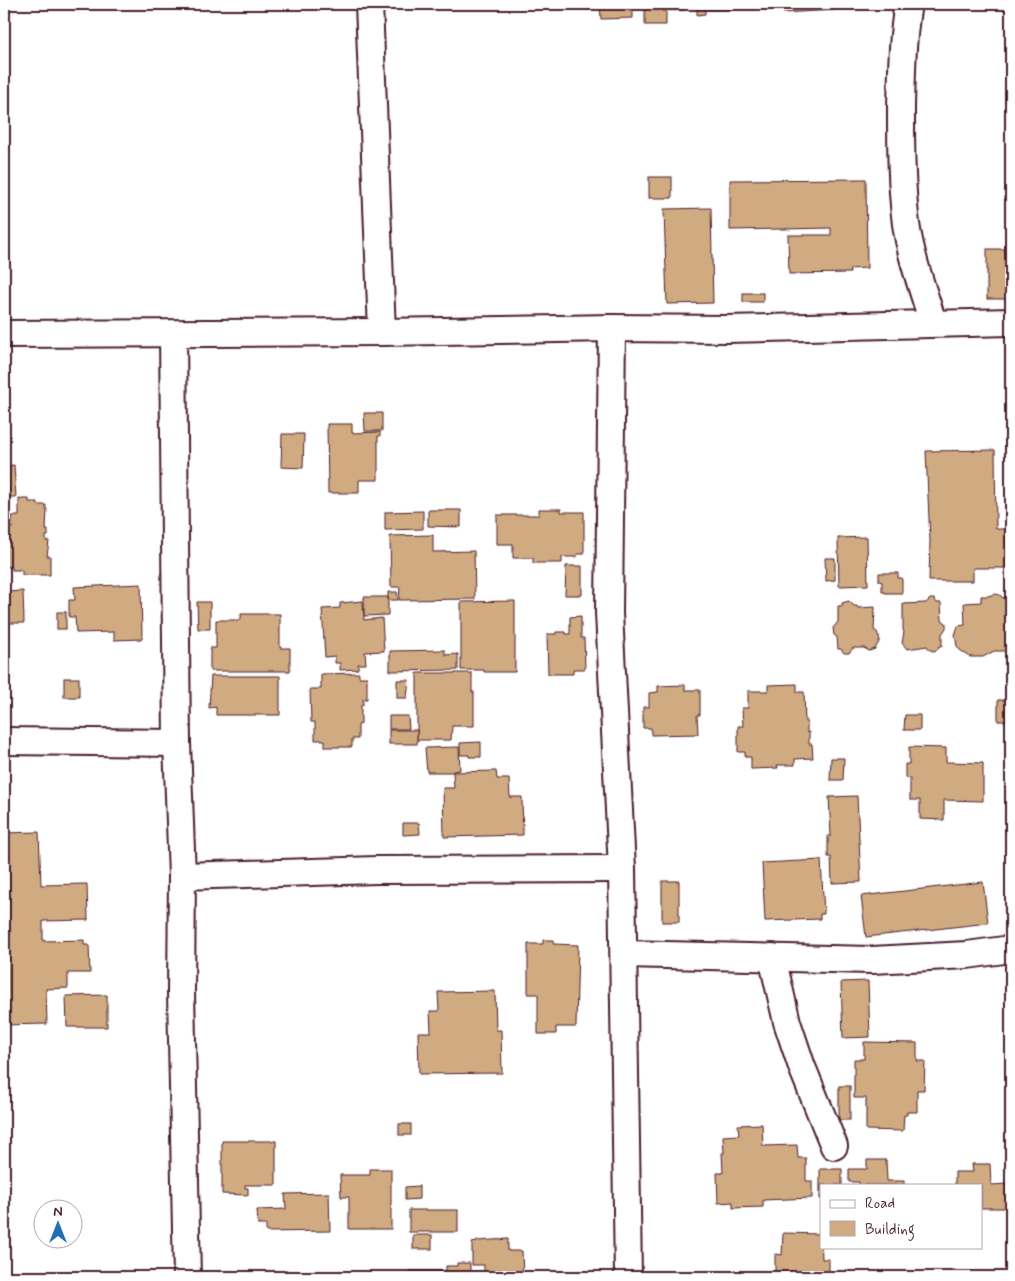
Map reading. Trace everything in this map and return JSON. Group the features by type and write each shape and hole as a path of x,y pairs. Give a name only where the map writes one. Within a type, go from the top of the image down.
{"street":[{"path":"368,4 382,332"},
{"path":"908,4 903,29 901,141 906,224 913,259 933,322"},
{"path":"4,334 382,332 612,328 736,329 933,322 1011,322"},
{"path":"612,328 609,613 622,869 628,1277"},
{"path":"173,334 177,743 182,876 181,992 188,1277"},
{"path":"4,741 177,743"},
{"path":"182,876 377,870 622,869"},
{"path":"624,954 872,960 967,955 1011,949"},
{"path":"772,958 787,1022 802,1067 834,1146"}],"building":[{"path":"600,4 633,4 633,18 601,19"},
{"path":"645,4 662,4 662,11 666,11 666,25 645,25"},
{"path":"662,4 684,4 684,10 663,10"},
{"path":"697,4 738,4 738,9 705,9 705,14 697,15"},
{"path":"783,4 834,4 834,10 783,13"},
{"path":"649,177 672,177 672,198 649,198"},
{"path":"866,179 867,268 850,269 850,273 789,274 788,235 831,235 831,228 730,230 730,180"},
{"path":"711,208 713,303 667,304 664,209"},
{"path":"987,249 1011,249 1011,299 987,299"},
{"path":"743,293 763,293 763,302 743,302"},
{"path":"364,413 382,413 382,431 365,431"},
{"path":"327,424 352,424 352,433 380,432 380,436 378,436 378,480 359,480 359,493 328,493"},
{"path":"282,434 304,434 303,468 281,467"},
{"path":"995,450 996,529 1007,529 1008,568 973,568 973,581 929,581 930,541 926,451"},
{"path":"14,465 16,497 4,497 4,466"},
{"path":"19,499 29,499 29,502 38,502 38,505 46,505 46,530 48,530 48,536 46,536 46,541 49,541 47,556 50,556 50,575 22,575 22,570 12,570 12,567 5,567 4,528 12,528 12,516 19,516"},
{"path":"539,509 561,509 561,512 584,512 584,554 577,554 577,557 562,557 562,563 533,563 533,558 513,558 513,544 497,544 497,515 539,515"},
{"path":"428,510 461,510 461,527 428,526"},
{"path":"423,511 423,529 385,530 385,512"},
{"path":"433,535 433,552 474,551 475,599 399,600 400,587 391,587 390,536"},
{"path":"867,537 868,585 839,586 838,538"},
{"path":"825,558 835,558 835,580 826,581"},
{"path":"566,566 582,566 582,595 565,595"},
{"path":"879,573 898,573 898,578 902,578 902,593 882,592 882,582 879,581"},
{"path":"141,584 142,639 114,640 114,632 76,633 75,617 69,617 69,600 75,600 74,587"},
{"path":"23,591 24,623 4,623 4,592"},
{"path":"388,592 397,592 398,600 388,600"},
{"path":"995,594 1003,598 1010,597 1010,651 994,651 983,657 970,657 957,646 955,635 958,626 965,625 964,603 981,602 981,596"},
{"path":"364,597 388,597 388,615 364,616"},
{"path":"930,599 941,603 942,620 946,623 946,628 942,634 942,646 939,646 934,651 930,650 927,646 907,649 902,643 904,632 903,604 926,603"},
{"path":"363,601 364,620 382,618 384,651 365,652 366,664 358,664 358,669 340,670 340,663 335,663 335,656 325,657 322,609 340,608 340,603"},
{"path":"515,601 515,672 461,670 461,602"},
{"path":"849,601 858,608 875,607 874,630 877,632 880,640 875,649 869,651 864,648 853,648 849,653 844,653 841,649 838,649 837,637 834,635 833,628 838,622 838,606 842,606 842,603"},
{"path":"197,602 210,602 210,629 198,629"},
{"path":"57,612 66,612 66,629 57,629"},
{"path":"241,614 280,614 280,648 290,648 290,671 210,671 210,648 216,648 216,620 241,620"},
{"path":"581,616 581,638 584,638 585,669 573,669 573,674 548,674 547,634 566,632 566,634 570,634 570,617"},
{"path":"445,650 445,655 458,654 458,670 390,671 390,651"},
{"path":"359,673 359,677 367,677 367,699 363,699 363,705 361,705 361,724 358,725 358,739 352,739 352,747 325,747 325,740 315,740 315,722 311,722 310,689 321,689 321,674"},
{"path":"417,673 472,673 474,726 452,726 451,740 417,740"},
{"path":"211,676 280,676 280,715 216,715 216,707 209,708"},
{"path":"64,678 79,678 79,697 64,697"},
{"path":"397,680 409,680 407,698 397,698"},
{"path":"797,684 797,692 804,692 805,722 807,722 807,733 809,732 809,744 812,744 813,758 795,759 795,765 777,765 778,768 751,769 751,757 745,757 745,752 738,752 738,726 743,726 742,708 748,708 748,691 768,691 768,685"},
{"path":"685,685 685,690 700,690 700,715 697,715 698,734 651,735 651,728 643,728 643,707 649,707 649,693 658,692 658,686"},
{"path":"998,700 1011,700 1011,721 998,721"},
{"path":"905,715 920,715 920,730 904,730"},
{"path":"389,716 408,716 409,729 389,729"},
{"path":"389,730 417,730 417,744 389,744"},
{"path":"481,742 481,757 460,755 460,743"},
{"path":"459,747 460,770 453,772 427,772 425,748"},
{"path":"909,747 946,748 946,762 983,763 983,801 944,800 944,820 920,819 920,800 910,800 910,779 905,777 905,764 909,764"},
{"path":"831,758 844,758 843,780 830,780"},
{"path":"496,771 497,779 509,779 510,797 522,797 523,835 444,837 443,788 454,788 453,772"},
{"path":"857,796 861,882 832,883 831,857 828,857 828,836 831,836 829,797"},
{"path":"1009,800 1011,800 1011,835 1009,835"},
{"path":"403,823 419,823 420,834 403,835"},
{"path":"39,832 41,885 87,884 88,920 43,921 43,941 84,940 84,945 89,945 90,973 68,973 68,988 46,989 47,1024 4,1025 4,833"},
{"path":"821,860 824,914 820,914 820,919 765,921 762,863"},
{"path":"662,881 679,881 679,922 662,922"},
{"path":"983,882 988,923 866,937 861,896"},
{"path":"543,940 554,940 553,944 578,945 576,1027 556,1027 556,1034 538,1034 538,994 528,994 528,944 543,944"},
{"path":"868,981 870,1037 843,1038 841,982"},
{"path":"495,991 496,1030 501,1030 502,1073 419,1074 418,1032 431,1032 430,1011 439,1011 438,992"},
{"path":"107,995 107,1027 67,1027 66,996"},
{"path":"864,1042 917,1043 917,1061 925,1061 924,1090 917,1090 917,1112 907,1112 907,1115 904,1115 903,1131 866,1130 866,1098 854,1098 854,1059 864,1059"},
{"path":"839,1086 850,1086 850,1120 839,1120"},
{"path":"399,1124 411,1124 411,1135 399,1135"},
{"path":"762,1124 763,1146 797,1145 798,1158 806,1158 806,1181 812,1181 812,1198 763,1200 763,1207 733,1208 733,1202 718,1203 717,1173 723,1173 723,1136 739,1135 738,1125"},
{"path":"222,1141 276,1141 276,1185 245,1185 245,1188 248,1188 248,1195 222,1194"},
{"path":"867,1160 886,1160 887,1181 904,1181 904,1184 859,1184 859,1182 849,1182 849,1169 867,1169"},
{"path":"972,1164 990,1164 991,1185 1008,1184 1009,1208 982,1208 982,1184 955,1184 955,1172 973,1172"},
{"path":"370,1169 391,1169 391,1229 349,1229 349,1197 341,1197 340,1175 370,1175"},
{"path":"820,1169 842,1169 842,1184 820,1184"},
{"path":"419,1186 419,1199 405,1200 405,1187"},
{"path":"329,1193 330,1231 266,1232 266,1225 258,1225 257,1210 286,1209 285,1194"},
{"path":"409,1210 458,1210 458,1232 409,1232"},
{"path":"783,1233 820,1234 822,1259 829,1259 829,1277 775,1277 775,1254 782,1255"},
{"path":"413,1235 432,1235 432,1249 413,1249"},
{"path":"508,1239 508,1251 522,1251 523,1277 484,1277 484,1265 472,1265 472,1243"},
{"path":"457,1263 470,1263 470,1272 482,1272 482,1277 410,1277 410,1271 446,1271 446,1266 457,1266"},
{"path":"69,1273 97,1273 97,1277 69,1277"}]}
